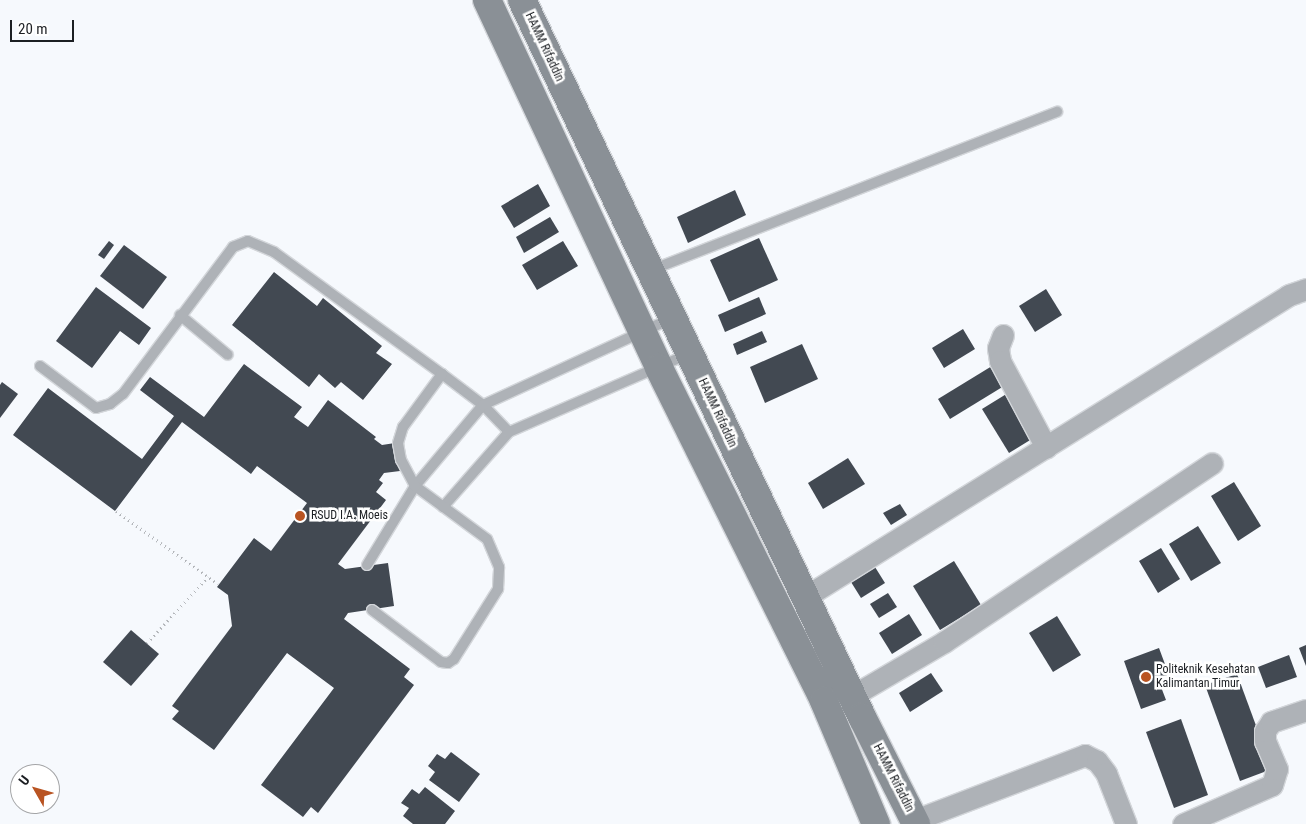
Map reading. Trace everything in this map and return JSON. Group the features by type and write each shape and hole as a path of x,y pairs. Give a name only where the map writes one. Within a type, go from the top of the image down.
{"main road":[{"path":"487,0 659,368 824,701 876,824"},
{"name":"HAMM Rifaddin","path":"522,0 852,696 916,822"}],"street":[{"path":"805,597 1289,295 1306,290"},
{"path":"1003,335 998,348 1000,361 1046,447"},
{"path":"852,696 944,642 1212,463"},
{"path":"1183,824 1272,785 1277,769 1264,740 1265,730 1271,722 1306,710"},
{"path":"916,822 1085,755 1098,761 1106,773 1126,824"}],"lane":[{"path":"650,270 1057,112"},
{"path":"40,366 96,408 110,404 123,394 233,247 248,242 274,252 442,374 483,405 509,432"},
{"path":"180,316 228,355"},
{"path":"366,565 415,486 483,405 672,317"},
{"path":"443,507 509,432 689,354"},
{"path":"372,610 441,662 454,659 498,589 499,567 486,539 415,486 401,460 398,443 403,427 442,374"}],"path":[{"path":"116,511 218,584"},
{"path":"147,644 208,577"}],"building":[{"path":"538,184 550,206 514,228 501,206"},
{"path":"735,190 746,215 688,243 677,217"},
{"path":"550,217 559,232 524,253 516,237"},
{"path":"759,238 778,280 729,302 710,260"},
{"path":"109,241 114,245 104,259 98,255"},
{"path":"563,241 578,266 537,290 522,265"},
{"path":"124,245 167,277 143,309 100,276"},
{"path":"274,272 317,306 323,298 382,346 376,353 392,364 363,400 341,382 335,388 319,374 309,387 232,325"},
{"path":"96,287 151,328 139,345 120,331 92,368 56,341"},
{"path":"1046,289 1062,315 1035,332 1019,306"},
{"path":"759,297 766,314 725,332 718,315"},
{"path":"963,329 975,349 944,368 932,348"},
{"path":"762,331 767,342 737,355 733,344"},
{"path":"802,344 818,379 765,403 750,367"},
{"path":"244,364 302,407 294,417 308,427 328,400 376,437 374,439 382,445 395,443 400,471 384,473 379,480 383,483 376,492 386,500 338,564 345,569 388,563 394,606 348,613 344,619 410,669 404,677 414,685 318,813 311,807 303,817 261,785 334,688 287,653 214,750 172,719 179,711 172,706 232,626 228,595 217,587 254,538 271,551 307,503 257,466 251,474 182,422 115,511 13,435 48,388 142,459 174,416 140,390 150,377 204,417"},
{"path":"992,366 1004,386 950,419 938,399"},
{"path":"2,382 18,394 0,418 0,385"},
{"path":"1008,393 1035,437 1009,453 982,409"},
{"path":"848,458 865,484 823,509 808,483"},
{"path":"1234,482 1261,526 1238,541 1211,496"},
{"path":"900,504 907,515 891,525 883,513"},
{"path":"1198,526 1221,563 1191,581 1169,544"},
{"path":"1161,548 1180,579 1158,593 1139,561"},
{"path":"954,561 981,605 940,630 913,586"},
{"path":"875,567 885,583 861,598 851,582"},
{"path":"888,593 897,607 879,618 870,604"},
{"path":"909,614 922,635 892,654 879,633"},
{"path":"1057,616 1081,655 1053,672 1029,633"},
{"path":"131,630 159,654 131,686 103,662"},
{"path":"1306,645 1306,666 1299,648"},
{"name":"Politeknik Kesehatan Kalimantan Timur","path":"1159,648 1169,675 1158,679 1166,700 1141,709 1124,661"},
{"path":"1289,655 1297,677 1266,688 1258,667"},
{"path":"931,673 943,691 910,712 899,693"},
{"path":"1237,674 1272,769 1240,781 1205,685"},
{"path":"1181,719 1208,795 1174,808 1146,732"},
{"path":"451,752 480,774 459,802 429,780 435,772 428,766 437,754 445,759"},
{"path":"425,787 455,811 445,824 413,824 403,816 409,808 401,803 412,789 419,794"}],"place":[{"name":"RSUD I.A. Moeis","path":"300,516"},
{"name":"Politeknik Kesehatan Kalimantan Timur","path":"1146,677"}]}
